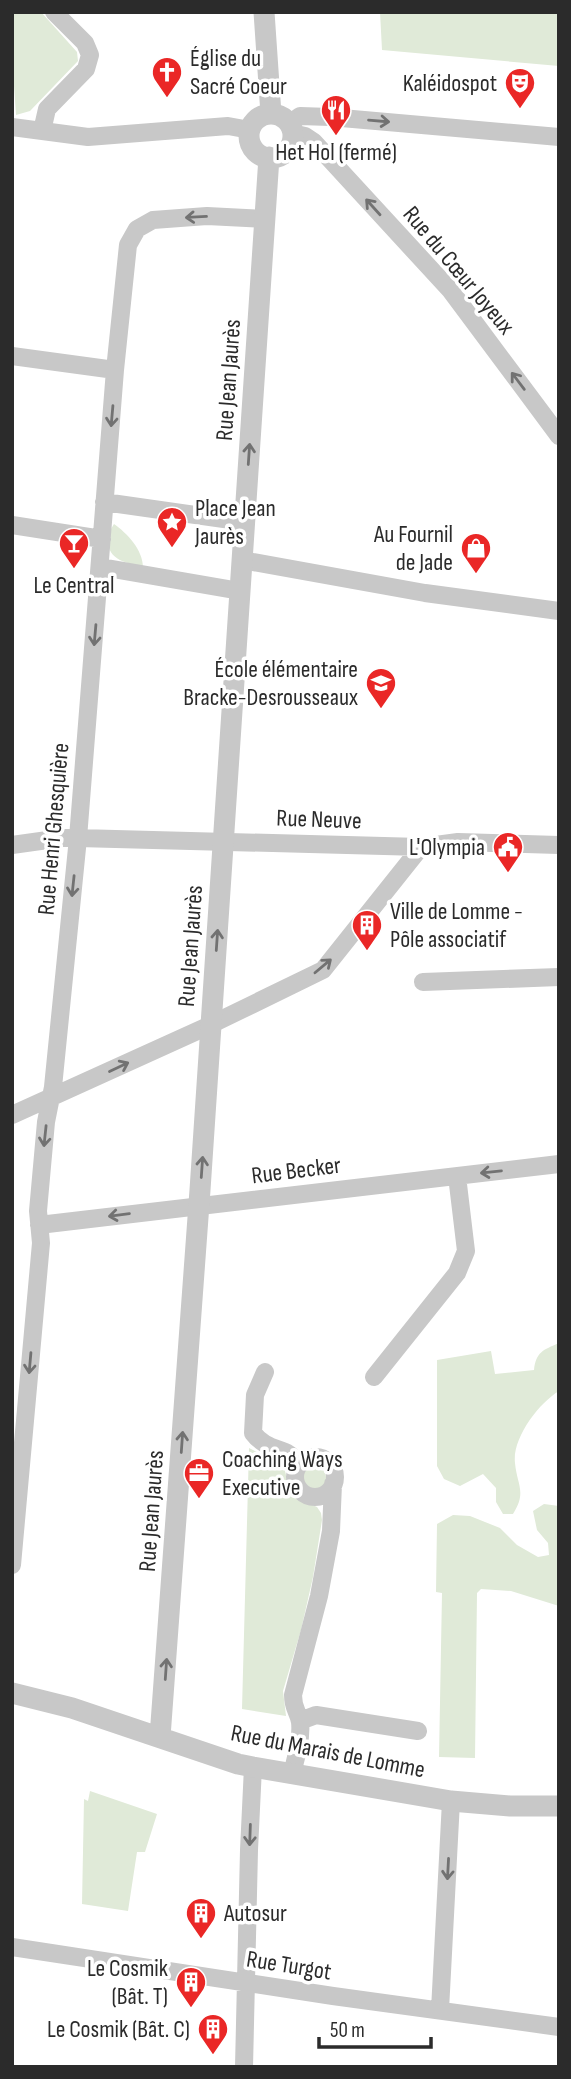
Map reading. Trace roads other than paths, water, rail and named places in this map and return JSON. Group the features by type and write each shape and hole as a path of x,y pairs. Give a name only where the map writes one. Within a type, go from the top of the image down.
{"street":[{"path":"42,131 47,109 86,69 90,59 85,43 54,12"},
{"path":"264,12 284,124 292,142 280,156 259,154 250,141 250,130 258,118 284,124 304,116 330,117 559,137"},
{"path":"314,142 317,127 330,117"},
{"name":"Rue du Cœur Joyeux","path":"284,124 314,142 451,291 559,436"},
{"path":"12,127 88,137 228,125 250,130"},
{"name":"Rue Jean Jaurès","path":"160,1737 199,1206 269,157"},
{"name":"Rue Henri Ghesquière","path":"12,1565 41,1243 38,1210 78,838 115,369 128,245 137,229 147,222 159,219 207,216 264,219"},
{"path":"12,356 115,369"},
{"path":"104,502 245,523"},
{"path":"12,525 102,539"},
{"path":"242,560 425,593 559,611"},
{"path":"101,567 240,591"},
{"name":"Rue Neuve","path":"12,845 62,838 421,846 458,842 559,845"},
{"path":"12,1115 211,1025 323,970 421,846"},
{"path":"423,982 559,977"},
{"name":"Rue Becker","path":"38,1225 559,1164"},
{"path":"374,1377 457,1273 466,1251 457,1175"},
{"path":"265,1372 255,1395 253,1433 259,1441 287,1453 300,1463"},
{"path":"292,1773 300,1735 300,1721 293,1706 293,1695 319,1596 331,1531 334,1471 326,1460 313,1457 300,1463 295,1474 297,1487 306,1496 325,1494 333,1484"},
{"name":"Rue du Marais de Lomme","path":"12,1693 72,1708 253,1767 452,1801 510,1806 559,1806"},
{"path":"300,1721 316,1715 418,1731"},
{"path":"244,2067 253,1767"},
{"path":"440,2010 452,1801"},
{"name":"Rue Turgot","path":"12,1947 559,2027"}],"place":[{"name":"Église du Sacré Coeur","path":"167,99"},
{"name":"Kaléidospot","path":"520,110"},
{"name":"Het Hol (fermé)","path":"336,137"},
{"name":"Place Jean Jaurès","path":"172,549"},
{"name":"Le Central","path":"74,570"},
{"name":"Au Fournil de Jade","path":"476,575"},
{"name":"École élémentaire Bracke-Desrousseaux","path":"381,710"},
{"name":"L'Olympia","path":"508,874"},
{"name":"Ville de Lomme - Pôle associatif","path":"367,952"},
{"name":"Coaching Ways Executive","path":"199,1500"},
{"name":"Autosur","path":"201,1940"},
{"name":"Le Cosmik (Bât. T)","path":"191,2009"},
{"name":"Le Cosmik (Bât. C)","path":"213,2056"}]}
